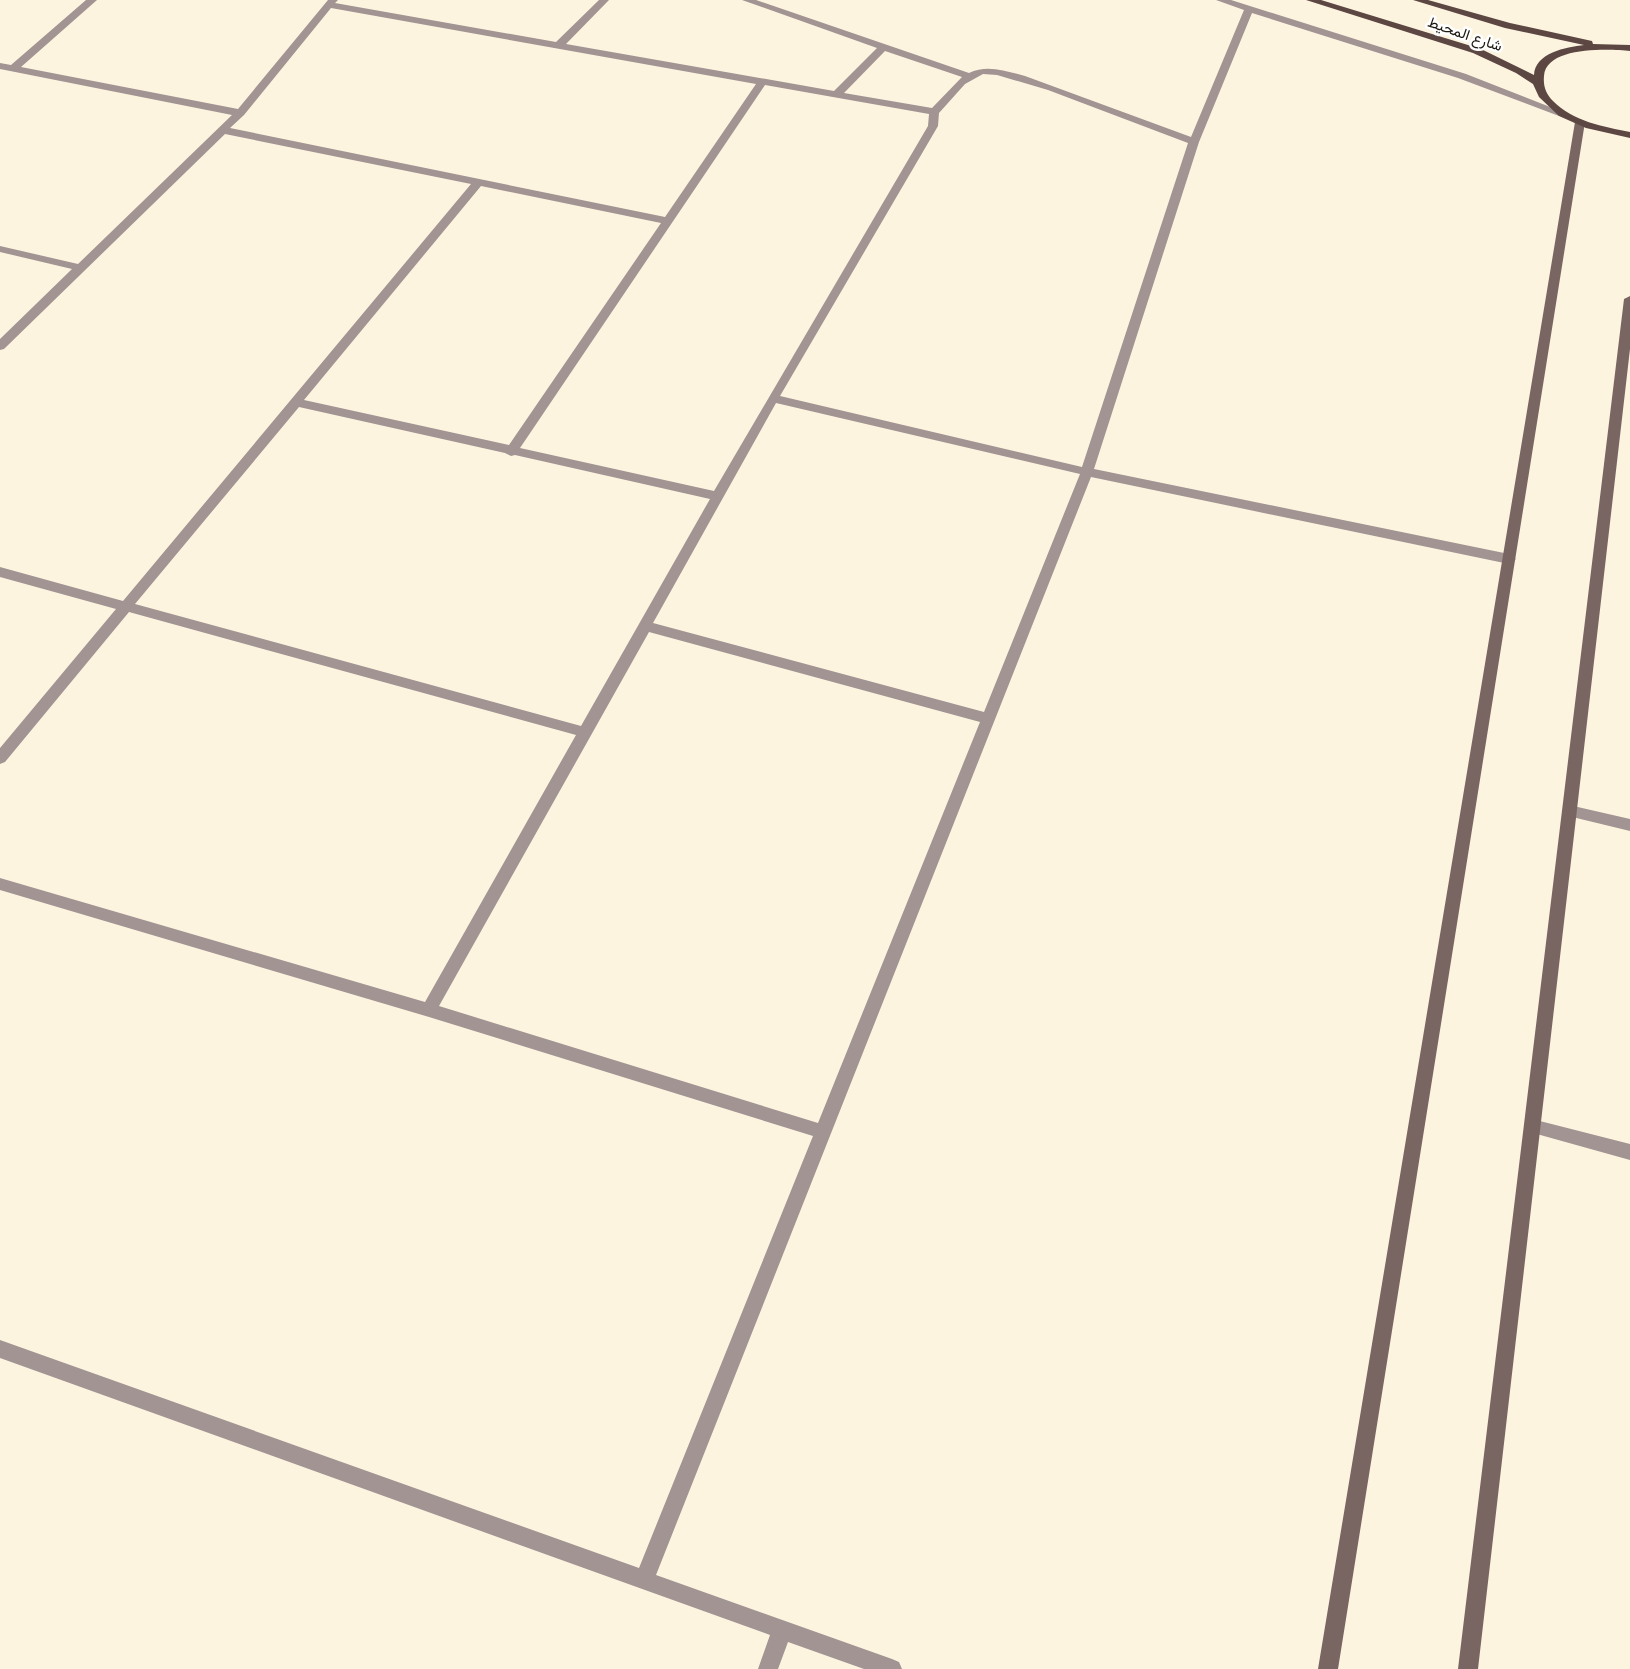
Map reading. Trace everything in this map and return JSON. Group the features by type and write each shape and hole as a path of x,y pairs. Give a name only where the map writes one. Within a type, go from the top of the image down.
{"main road":[{"name":"شارع المحيط","path":"1311,0 1477,51 1538,82"},
{"name":"شارع المحيط","path":"1418,0 1508,26 1603,46"},
{"path":"1630,48 1584,47 1554,56 1544,63 1538,72 1538,82 1542,93 1550,104 1563,114 1580,122 1630,135"}],"street":[{"path":"14,68 92,0"},
{"path":"561,44 604,0"},
{"path":"747,0 968,76"},
{"path":"1221,0 1462,76 1563,114"},
{"path":"0,346 240,113 331,2 934,112"},
{"path":"644,1580 1087,472 1194,142 1249,9"},
{"path":"837,94 883,47"},
{"path":"0,66 240,113"},
{"path":"429,1010 718,496 933,126 934,112 968,76 984,70 1016,76 1194,142"},
{"path":"512,452 763,81"},
{"path":"1329,1669 1580,122"},
{"path":"223,130 667,220"},
{"path":"0,758 478,183"},
{"path":"0,249 81,267"},
{"path":"1468,1669 1630,299"},
{"path":"774,398 1087,472 1509,558"},
{"path":"296,402 512,452 718,496"},
{"path":"0,572 585,732"},
{"path":"645,626 989,719"},
{"path":"1569,811 1630,825"},
{"path":"0,884 429,1010 824,1132"},
{"path":"1532,1126 1630,1152"},
{"path":"0,1349 892,1669"},
{"path":"768,1669 782,1630"}]}
